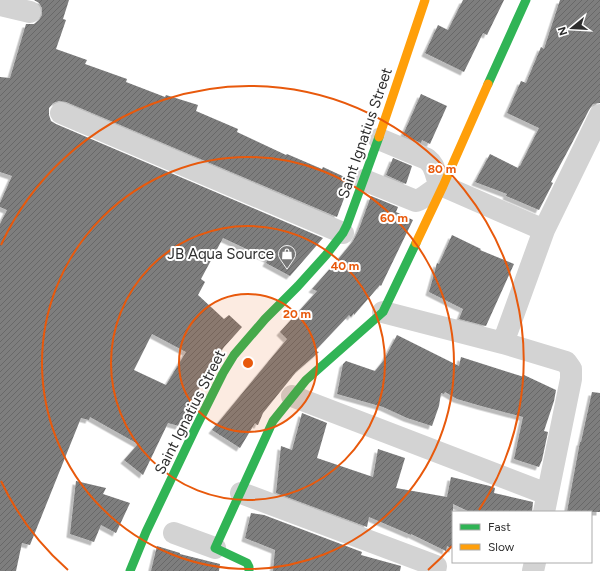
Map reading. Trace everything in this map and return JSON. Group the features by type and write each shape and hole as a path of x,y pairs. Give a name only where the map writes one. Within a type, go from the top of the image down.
{"street":[{"name":"Saint Ignatius Street","path":"130,571 146,532 195,429 223,373 234,355 313,270 343,234 364,180 425,0"},
{"path":"215,548 273,421 306,380 383,312 443,186 526,0"},
{"path":"0,5 30,12"},
{"path":"61,113 343,234"},
{"path":"503,343 544,230 600,115"},
{"path":"378,139 427,159 434,166 438,180 443,186 544,230"},
{"path":"364,180 416,201 422,199 437,187 443,186"},
{"path":"292,396 546,503 571,379 571,369 566,362 503,343 383,312"},
{"path":"241,493 440,569"},
{"path":"174,533 247,562 249,571"}],"building":[{"path":"34,0 69,0 63,19 66,20 56,49 87,60 85,64 127,79 126,82 165,97 166,95 198,105 196,111 238,129 237,132 286,155 287,154 322,169 323,167 351,180 337,217 66,102 59,101 53,103 49,108 49,115 51,121 56,124 323,238 290,276 266,263 268,259 223,238 201,279 205,282 198,295 224,319 229,315 242,327 224,347 212,366 191,403 193,404 184,424 181,422 179,426 168,423 143,475 124,460 138,444 90,417 89,420 81,418 30,545 22,543 16,571 0,571 0,224 7,210 0,207 0,203 12,176 0,172 0,77 10,78 26,24 34,24 42,15 42,8 39,3","holes":["152,334 186,352 166,385 134,370"]},
{"path":"463,0 504,0 487,35 483,33 464,72 425,53 438,25 448,30"},
{"path":"560,0 600,0 600,103 593,104 589,110 551,182 553,183 539,210 506,196 507,194 475,182 490,154 518,168 539,128 507,113 521,81 526,83 541,47 544,49"},
{"path":"421,94 447,106 430,144 422,140 421,143 403,135"},
{"path":"393,158 412,166 406,184 386,175"},
{"path":"371,196 398,207 396,212 413,220 381,286 380,285 354,315 354,313 351,317 349,315 315,351 319,352 296,372 263,413 258,425 255,423 240,448 212,430 287,339 280,332 317,291 312,289 353,241"},
{"path":"452,235 481,249 480,250 514,264 486,326 459,319 463,309 429,292 437,263 439,264"},
{"path":"397,335 459,366 461,357 524,377 524,375 556,390 544,431 548,432 539,467 514,459 523,417 457,399 445,392 444,394 441,393 439,406 432,426 407,418 383,407 337,394 343,364 346,361 375,371 384,360"},
{"path":"592,392 600,393 600,512 567,511"},
{"path":"302,413 327,423 317,458 373,477 378,449 405,458 396,488 447,497 451,477 490,486 495,488 494,493 533,502 532,511 468,511 453,504 452,548 447,546 446,551 411,534 369,517 367,527 276,493 281,446 292,450"},
{"path":"76,481 106,488 103,494 130,503 116,533 101,525 94,542 70,534"},
{"path":"251,513 264,515 362,552 361,555 401,566 400,571 273,571 275,550 245,538"},
{"path":"157,546 180,554 220,564 219,571 151,571"}],"traffic: fast":[{"path":"488,84 526,0"},
{"path":"130,571 146,532 223,373 234,355 265,319 326,255 343,233 379,137"},
{"path":"249,571 247,563 215,548 273,421 306,380 383,312 416,243"}],"traffic: slow":[{"path":"379,137 425,0"},
{"path":"416,243 488,84"}],"place":[{"name":"JB Aqua Source","path":"287,269"}]}
